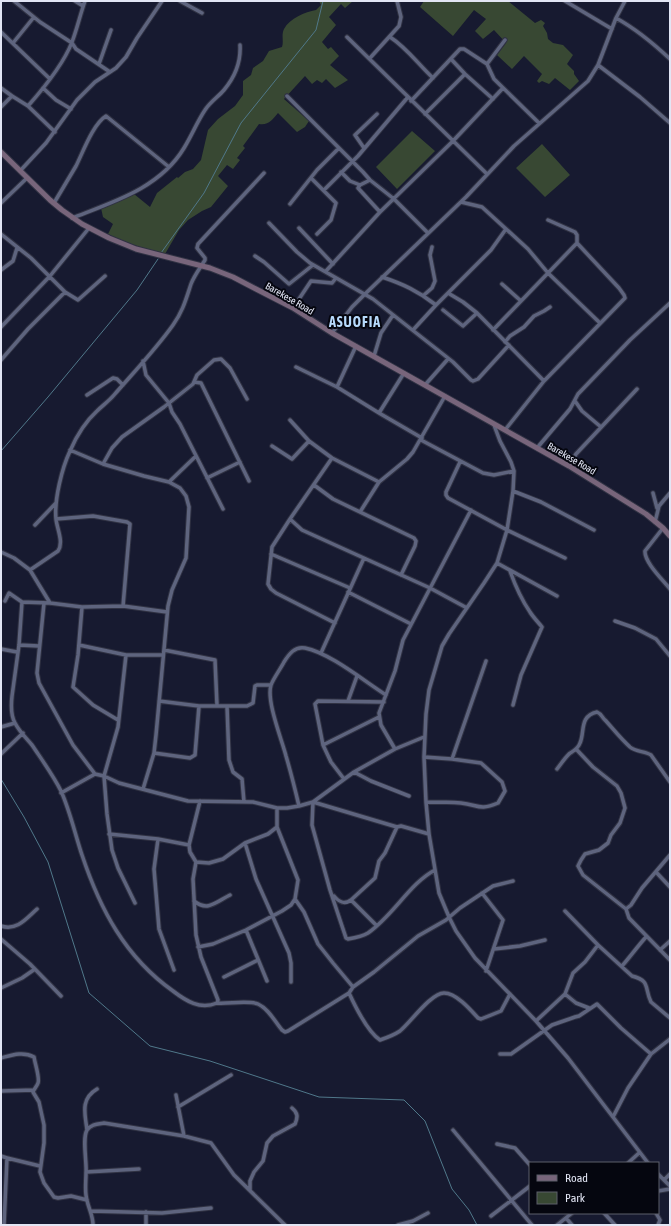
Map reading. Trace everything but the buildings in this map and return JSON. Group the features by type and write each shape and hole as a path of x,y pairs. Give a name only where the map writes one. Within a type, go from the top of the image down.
{"main road":[{"name":"Barekese Road","path":"1,152 54,203 72,218 89,228 136,249 202,265 238,279 293,308 332,333 569,466 634,506 669,534"}],"street":[{"path":"14,1 34,17 72,43 76,49 110,72"},
{"path":"75,1 83,6"},
{"path":"28,106 50,79 72,43 84,1"},
{"path":"20,171 55,132 71,109 95,82 116,68 126,57 162,1"},
{"path":"180,1 202,13"},
{"path":"370,58 399,26 401,17 397,1"},
{"path":"565,1 612,29"},
{"path":"332,333 349,311 365,294 461,202 514,146 588,81 598,65 616,18 625,1"},
{"path":"12,43 34,17"},
{"path":"616,18 631,26 670,60"},
{"path":"99,64 111,30"},
{"path":"1,32 50,79"},
{"path":"347,37 487,174"},
{"path":"390,37 405,47 415,61 433,78"},
{"path":"487,64 505,40"},
{"path":"72,218 130,196 169,167 184,148 205,110 231,80 237,68 241,54 240,45"},
{"path":"411,101 462,49 487,64 494,79 539,123"},
{"path":"451,59 465,74 493,99"},
{"path":"598,65 640,97 670,123"},
{"path":"425,114 465,74"},
{"path":"1,88 28,106 55,132"},
{"path":"43,88 56,100 71,109"},
{"path":"326,272 380,212 453,141 504,88"},
{"path":"1,108 12,96"},
{"path":"287,96 370,180 394,199 428,233"},
{"path":"324,190 364,148 408,97"},
{"path":"364,148 355,135 377,114"},
{"path":"54,203 99,121 106,116 169,167"},
{"path":"290,204 317,170 339,148"},
{"path":"341,172 350,181 360,185"},
{"path":"30,570 58,551 60,548 61,540 56,519 56,503 64,463 78,434 90,418 123,385 173,325 183,310 192,283 205,258 198,251 198,244 264,173"},
{"path":"1,203 27,178"},
{"path":"311,178 335,200 336,205 331,220 317,234"},
{"path":"370,180 360,185 358,190 380,212"},
{"path":"461,202 482,207 528,249 548,273 600,322"},
{"path":"494,330 576,243 577,235 575,232 548,220"},
{"path":"269,223 297,252 313,265 365,294 413,330 473,381 478,379 509,345"},
{"path":"1,327 50,276 89,228"},
{"path":"299,228 333,264"},
{"path":"413,330 491,250 506,228"},
{"path":"1,234 31,258 65,292 78,300 105,276"},
{"path":"505,430 544,381 625,298 624,295 576,243"},
{"path":"424,295 432,288 435,281 430,255 432,247"},
{"path":"1,270 13,261 17,248"},
{"path":"255,256 289,284 313,265"},
{"path":"382,277 400,283 424,295 436,305"},
{"path":"293,308 311,281 332,283 336,278"},
{"path":"502,284 521,301"},
{"path":"1,360 28,329 65,292"},
{"path":"448,293 477,313 544,381"},
{"path":"537,448 570,409 578,394 630,340 670,303"},
{"path":"505,342 510,336 524,327 534,316 544,312 550,306"},
{"path":"443,310 463,326 477,313"},
{"path":"374,356 381,333 393,315"},
{"path":"337,387 356,346"},
{"path":"103,464 112,448 122,437 193,384 197,375 214,360 221,359 230,368 247,399"},
{"path":"425,385 448,359"},
{"path":"143,361 144,370 149,379 169,403 172,412 180,424 223,509"},
{"path":"296,367 337,387 460,462 483,473 501,474 514,471"},
{"path":"379,413 404,373"},
{"path":"88,395 113,378 117,379 123,385"},
{"path":"194,382 201,383 249,481"},
{"path":"569,466 576,454 637,389"},
{"path":"360,512 378,482 407,459 413,452 445,396"},
{"path":"575,401 582,411 601,427"},
{"path":"290,420 309,441 332,458 378,482"},
{"path":"494,424 514,471 514,491 507,530 497,563 442,646 429,690 424,736 426,802 429,834 439,892 449,917 468,948 486,971 536,1021 568,1058 647,1162"},
{"path":"272,446 292,459 309,441"},
{"path":"70,450 103,464 170,482 180,488 188,501 189,525 186,558 172,590 167,612 154,753 143,788"},
{"path":"170,482 196,456"},
{"path":"332,458 272,547 268,584 276,593 335,623"},
{"path":"207,478 240,462"},
{"path":"460,462 446,492 448,498 507,530 565,558"},
{"path":"314,485 333,499 409,536 416,541 401,575"},
{"path":"514,491 541,502 594,530"},
{"path":"653,493 657,510"},
{"path":"655,522 657,510 670,493"},
{"path":"35,525 56,503"},
{"path":"395,749 381,725 379,717 395,670 403,640 471,510"},
{"path":"56,519 93,516 127,522 130,524 123,606"},
{"path":"290,519 302,530 430,588 467,608"},
{"path":"663,528 645,551 644,555 656,573 670,589"},
{"path":"1,552 14,558 30,570 50,603"},
{"path":"271,554 349,590 411,624"},
{"path":"321,653 364,558"},
{"path":"497,563 557,596"},
{"path":"510,571 521,598 532,616 542,627 520,675 513,704"},
{"path":"5,601 9,593 22,602 50,603 82,607 123,606 167,612"},
{"path":"22,602 19,645 11,704 15,723 48,768 61,793 84,862 94,886 119,935 131,953 159,981 182,998 196,1005 207,1006 217,1003 228,1004 252,1002 259,1004 285,1032 349,993 353,987 418,936 449,917 482,893 493,886 513,882"},
{"path":"44,603 37,673 39,684 73,745 96,774 119,783 143,788 180,799 254,802 277,808 299,806 313,802 329,792 354,772 395,749 424,736"},
{"path":"82,607 79,645 73,687 93,705 118,720"},
{"path":"615,621 635,628 656,639 670,656"},
{"path":"19,645 39,646"},
{"path":"79,645 126,654 163,655"},
{"path":"299,806 286,755 274,718 270,696 271,685 287,656 299,648 321,653 386,695"},
{"path":"1,649 17,652"},
{"path":"164,650 215,660 216,705"},
{"path":"126,654 118,720 104,776 106,814 112,850 118,868 135,903"},
{"path":"452,759 486,661"},
{"path":"348,701 357,676"},
{"path":"159,701 199,706 247,706 253,703 257,685 271,685"},
{"path":"344,779 331,762 323,745 315,704 316,702 384,702"},
{"path":"154,753 190,758 195,755 199,706"},
{"path":"227,706 229,760 233,772 242,779 244,802"},
{"path":"557,769 580,744 582,728 585,722 591,714 597,712 600,713 632,749 648,753 668,775 670,782"},
{"path":"323,745 379,717"},
{"path":"1,727 15,723"},
{"path":"1,754 22,733"},
{"path":"576,749 593,767 617,786 621,793 625,808 620,823 611,835 608,843 599,850 585,854 580,860 578,869 583,875 626,909 629,918 670,960"},
{"path":"424,757 452,759 484,765 502,782 505,791 498,803 487,808 463,804 426,802"},
{"path":"354,772 371,781 409,796"},
{"path":"61,793 96,774"},
{"path":"200,801 189,845 190,852 196,862 193,879 196,935 201,957 218,1000 217,1003"},
{"path":"313,802 397,827 401,826 429,834"},
{"path":"313,802 312,824 346,938 348,939 367,934 376,925 384,920 423,878 435,870"},
{"path":"198,947 213,944 246,930 291,905 295,899 298,880 277,827 277,808"},
{"path":"196,862 209,863 223,859 245,843 268,834 277,827"},
{"path":"332,895 337,900 344,903 351,900 374,878 379,861 385,853 397,827"},
{"path":"109,834 158,839 189,845"},
{"path":"158,839 154,869 159,929 174,970"},
{"path":"245,843 256,879 289,953 291,963 291,982"},
{"path":"626,909 670,855"},
{"path":"656,872 670,887"},
{"path":"482,893 503,920 486,971"},
{"path":"194,901 204,907 230,895"},
{"path":"295,899 304,912 318,944 353,987"},
{"path":"351,900 376,925"},
{"path":"1,926 13,928 24,921 37,909"},
{"path":"565,911 598,945 632,976 639,977 646,983 651,1002 670,1018"},
{"path":"246,930 267,981"},
{"path":"622,966 632,956 635,949 646,937"},
{"path":"1,939 61,996"},
{"path":"494,949 520,946 545,940"},
{"path":"660,950 670,941"},
{"path":"536,1021 565,994 573,973 585,962 598,945"},
{"path":"224,977 258,960"},
{"path":"1,988 22,978 34,969"},
{"path":"349,993 357,1010 373,1033 380,1040 399,1031 428,1002 440,994 443,993 451,995 464,1003 478,1018 481,1019 501,1011 510,994"},
{"path":"565,994 576,1003 589,1008"},
{"path":"500,1054 511,1054 544,1030 559,1022 582,1015 589,1008 595,1004 598,1004 621,1028 651,1054"},
{"path":"613,1117 628,1088 651,1054 670,1039"},
{"path":"1,1058 15,1054 34,1057 35,1069 39,1077 34,1092 39,1102 44,1125 44,1143 40,1172 44,1183 54,1197 58,1198 71,1196 86,1200"},
{"path":"178,1107 231,1075"},
{"path":"93,1225 91,1211 85,1194 85,1138 87,1130 85,1111 86,1102 90,1094 97,1089"},
{"path":"1,1091 34,1090"},
{"path":"176,1095 184,1136"},
{"path":"250,1190 250,1181 254,1172 263,1161 268,1143 273,1136 295,1124 297,1116 296,1111 292,1108"},
{"path":"87,1130 91,1126 104,1123 184,1136 211,1144 234,1176 285,1225"},
{"path":"453,1130 532,1225"},
{"path":"497,1144 515,1148 529,1164"},
{"path":"629,1162 639,1153"},
{"path":"1,1156 40,1166"},
{"path":"4,1225 7,1158"},
{"path":"86,1172 139,1169"},
{"path":"664,1180 670,1174"},
{"path":"659,1175 670,1188 659,1191"},
{"path":"1,1187 6,1188"},
{"path":"491,1216 529,1187"},
{"path":"91,1211 162,1213 211,1208"},
{"path":"146,1212 146,1225"},
{"path":"398,1225 413,1221 428,1213"},
{"path":"558,1225 571,1214"},
{"path":"605,1214 614,1225"},
{"path":"657,1214 660,1220 658,1225"},
{"path":"566,1218 572,1225"}],"green space":[{"path":"319,1 353,1 345,8 341,4 329,17 336,25 322,42 328,49 331,47 339,56 330,65 348,80 335,88 326,79 322,83 317,80 312,84 305,76 284,99 309,121 305,127 297,132 278,113 268,123 259,124 243,146 245,148 237,158 240,160 233,169 227,165 218,176 228,186 211,207 188,220 179,230 165,254 136,246 108,234 113,224 103,217 101,208 134,194 150,207 157,193 177,177 178,178 185,172 193,169 201,160 208,130 218,119 235,106 243,95 243,81 251,75 253,68 263,61 269,51 282,47 283,31 287,25 298,16 316,10 321,5"},
{"path":"424,1 508,1 535,23 541,20 545,23 543,26 547,33 548,39 553,43 563,45 573,55 567,64 574,71 574,74 579,81 570,90 555,78 549,84 542,81 539,83 537,81 542,74 524,56 512,69 497,55 506,43 494,30 483,39 475,31 486,19 474,10 453,36 420,7"},
{"path":"412,131 435,151 397,189 376,167"},
{"path":"542,144 570,175 545,197 516,168"}],"waterway":[{"path":"161,253 204,193 241,123 316,30 323,1"},
{"path":"1,451 137,290 158,259"},
{"path":"1,779 24,817 48,862 89,993 150,1046 210,1061 319,1097 404,1100 425,1121 452,1189 469,1210 477,1225"}],"district":[{"name":"ASUOFIA","path":"355,322"}]}
